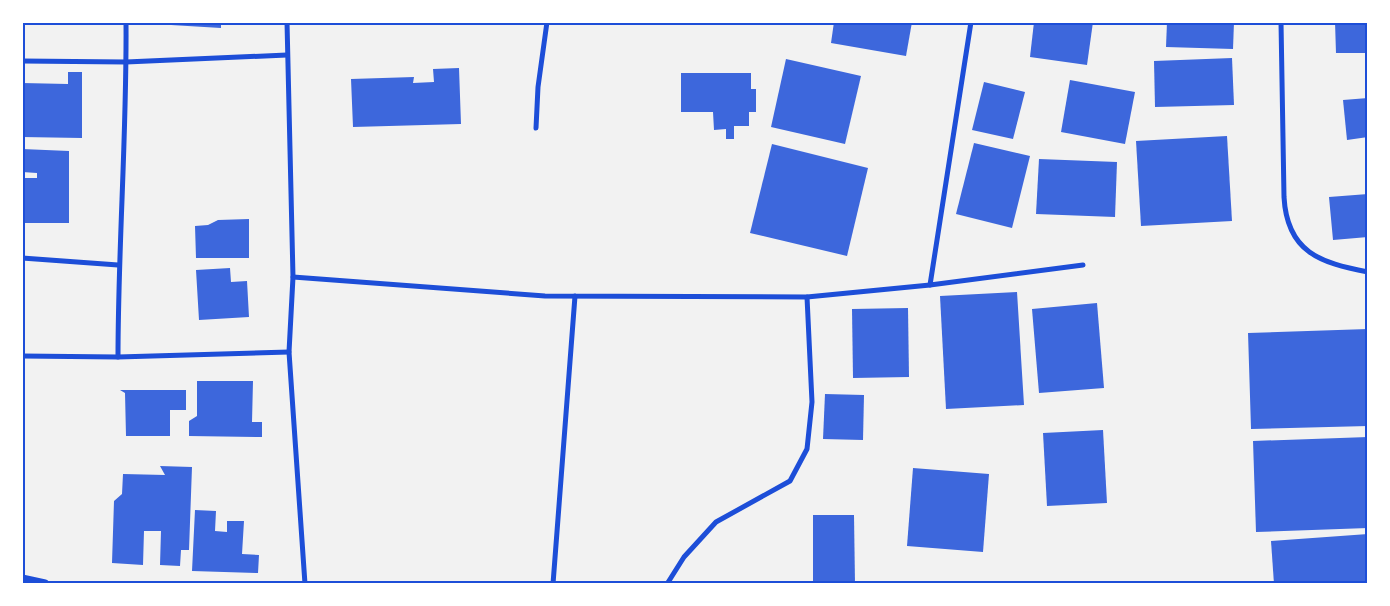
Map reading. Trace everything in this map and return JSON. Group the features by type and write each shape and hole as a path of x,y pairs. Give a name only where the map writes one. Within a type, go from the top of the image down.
{"street":[{"path":"118,357 118,265 126,22"},
{"path":"287,22 293,277 289,352 305,584"},
{"path":"536,128 538,87 547,22"},
{"path":"930,285 971,22"},
{"path":"1281,22 1284,197 1288,221 1298,242 1309,253 1330,264 1368,272"},
{"path":"22,61 126,62 287,54"},
{"path":"22,258 118,265"},
{"path":"293,277 545,296 807,297 930,285 1083,265"},
{"path":"553,584 575,296"},
{"path":"667,584 684,557 716,522 790,481 807,449 812,402 807,297"},
{"path":"22,356 118,357 289,352"},
{"path":"22,580 45,584"}],"building":[{"path":"171,22 221,22 221,28 171,25"},
{"path":"834,22 912,22 906,56 831,43"},
{"path":"1034,22 1093,22 1087,65 1030,57"},
{"path":"1167,22 1234,22 1233,49 1166,47"},
{"path":"1335,22 1368,22 1368,53 1336,53"},
{"path":"1232,58 1234,105 1155,107 1154,61"},
{"path":"786,59 861,76 845,144 771,127"},
{"path":"459,68 461,124 353,127 351,79 414,77 413,83 434,82 433,69"},
{"path":"68,72 82,72 82,138 22,137 22,83 68,84"},
{"path":"681,73 751,73 751,89 756,89 756,112 749,112 749,126 734,126 734,139 726,139 726,129 714,130 713,112 681,112"},
{"path":"1070,80 1135,92 1125,144 1061,132"},
{"path":"984,82 1025,92 1013,139 972,130"},
{"path":"1368,98 1368,137 1347,140 1343,100"},
{"path":"1227,136 1232,221 1141,226 1136,141"},
{"path":"974,143 1030,156 1012,228 956,214"},
{"path":"772,144 868,168 847,256 750,233"},
{"path":"22,149 69,151 69,223 22,223 23,178 37,178 37,173 22,172"},
{"path":"1039,159 1117,162 1115,217 1036,214"},
{"path":"1368,194 1368,237 1333,240 1329,197"},
{"path":"249,219 249,258 196,258 195,226 208,225 218,220"},
{"path":"230,268 231,282 247,281 249,317 199,320 196,270"},
{"path":"1017,292 1024,405 946,409 940,296"},
{"path":"1097,303 1104,388 1039,393 1032,309"},
{"path":"908,308 909,377 853,378 852,309"},
{"path":"1368,329 1368,426 1251,429 1248,333"},
{"path":"197,381 253,381 252,422 262,422 262,437 189,436 189,421 197,416"},
{"path":"120,390 186,390 186,410 170,410 170,436 126,436 125,393"},
{"path":"825,394 864,395 863,440 823,439"},
{"path":"1103,430 1107,503 1047,506 1043,433"},
{"path":"1368,437 1368,528 1256,532 1253,441"},
{"path":"160,466 192,467 189,550 181,550 180,566 160,565 161,531 144,531 143,565 112,563 114,501 122,494 123,474 165,475"},
{"path":"913,468 989,474 983,552 907,546"},
{"path":"195,510 216,511 215,531 227,532 227,521 244,521 242,554 259,555 258,573 192,571"},
{"path":"813,515 854,515 855,584 813,584"},
{"path":"1368,534 1368,584 1274,584 1271,541"}]}
